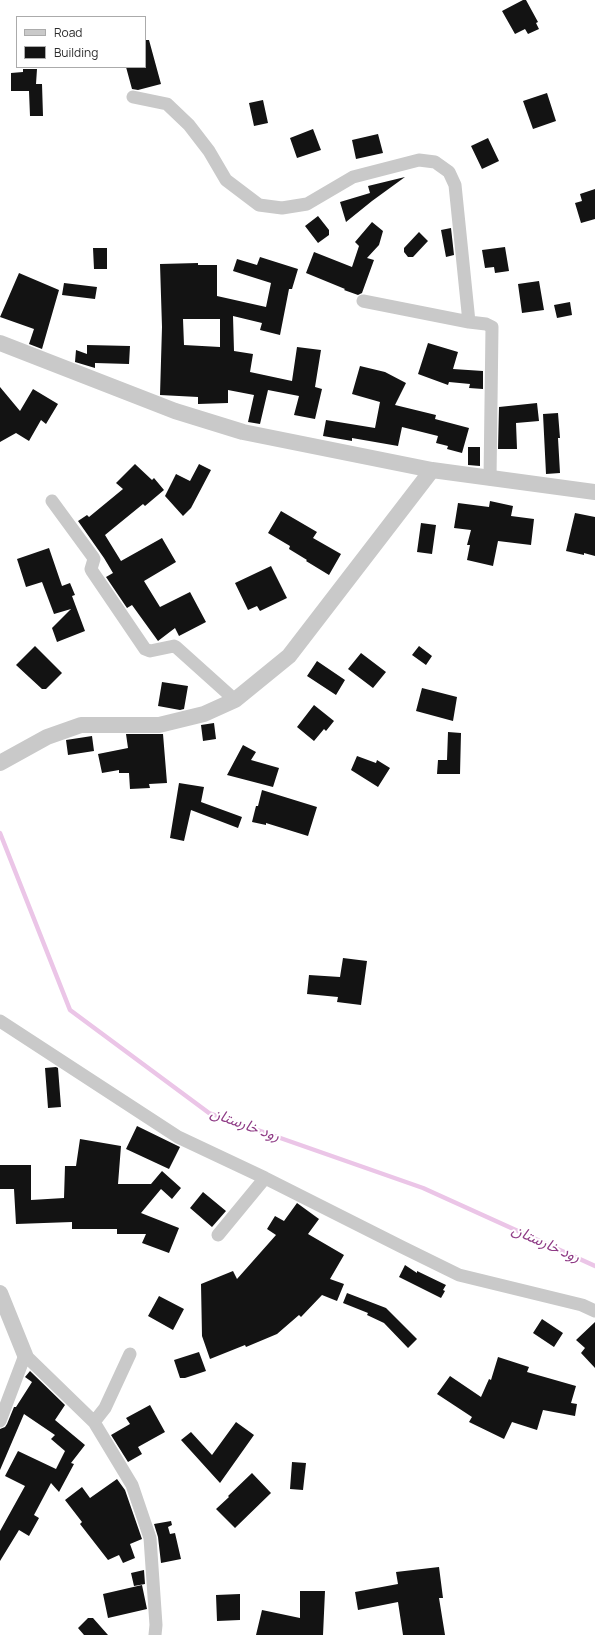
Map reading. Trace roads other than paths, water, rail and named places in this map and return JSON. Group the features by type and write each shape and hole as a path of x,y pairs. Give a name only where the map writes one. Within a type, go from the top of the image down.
{"street":[{"path":"133,97 166,104 188,125 208,151 226,180 259,204 282,208 307,204 353,177 420,160 436,162 450,172 455,185 469,322"},
{"path":"363,301 486,324 492,328 490,479"},
{"path":"0,343 175,412 243,432 432,470 595,492"},
{"path":"1,763 47,737 81,725 159,724 204,714 235,700 289,656 432,470"},
{"path":"52,501 93,557 92,571 145,649 150,651 172,646 176,647 235,700"},
{"path":"0,1021 178,1137 265,1178 459,1275 582,1305 595,1311"},
{"path":"218,1235 265,1178"},
{"path":"0,1293 25,1356 94,1422 132,1485 150,1538 156,1625 155,1635"},
{"path":"94,1422 105,1408 130,1354"},
{"path":"0,1421 25,1356"}],"waterway":[{"name":"رود خارستان","path":"0,833 70,1010 209,1113 423,1188 595,1266"}]}
